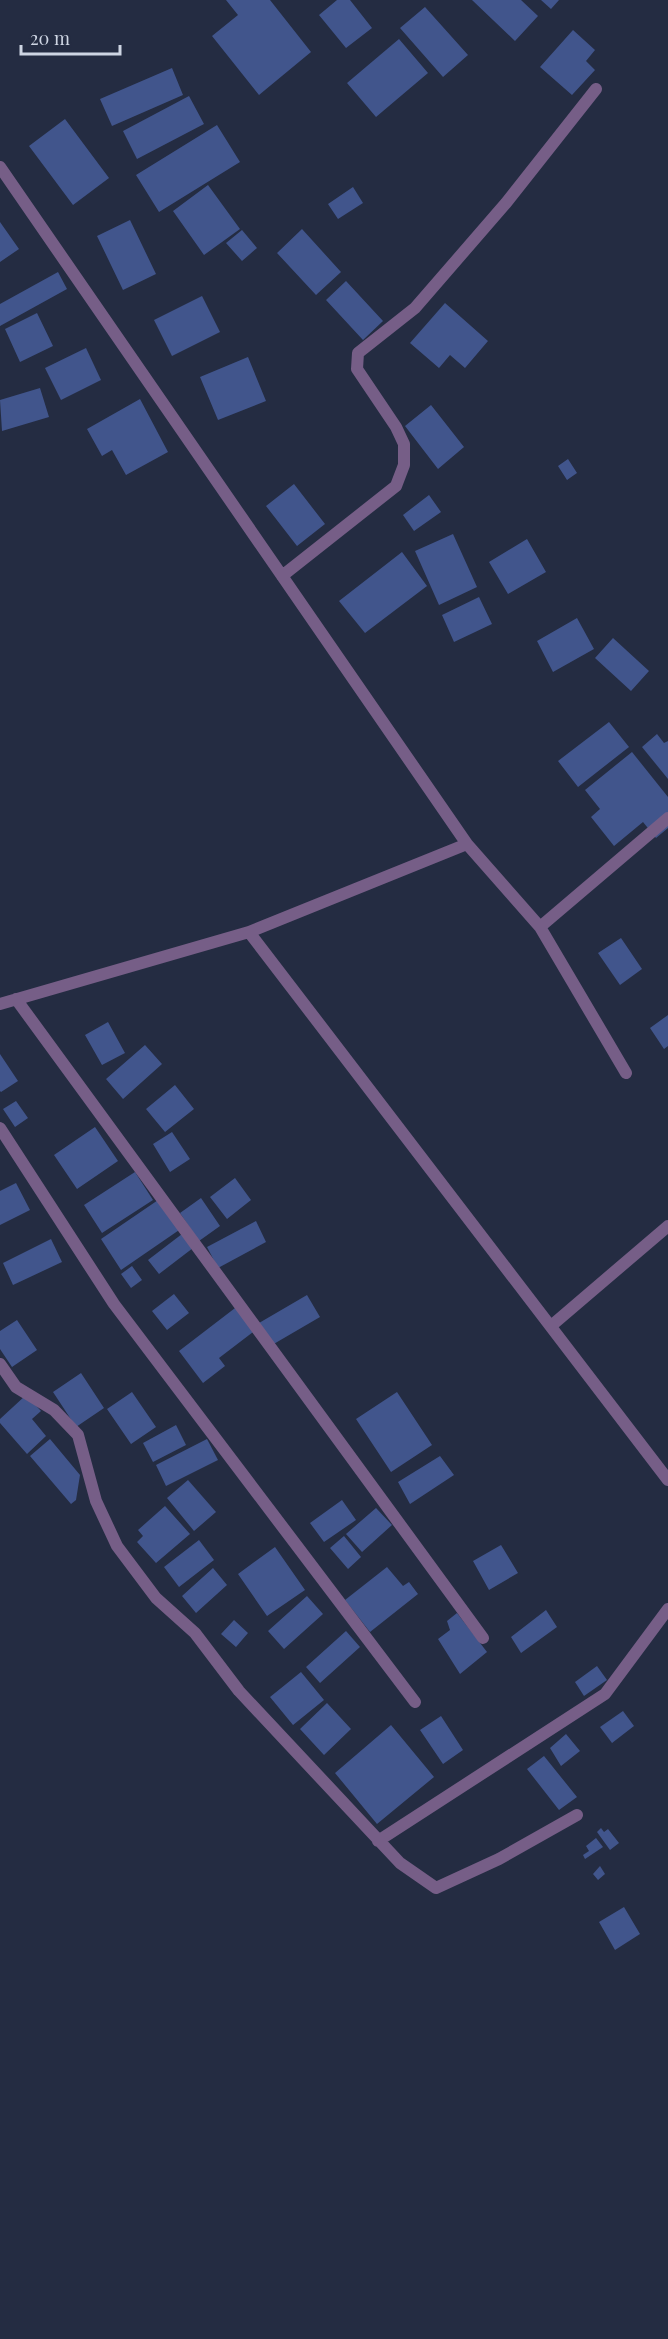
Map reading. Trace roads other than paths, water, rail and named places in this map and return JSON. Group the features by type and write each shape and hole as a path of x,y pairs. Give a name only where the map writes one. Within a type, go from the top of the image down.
{"street":[{"path":"282,576 396,486 404,465 404,444 396,427 357,369 358,353 415,308 506,203 596,89"},
{"path":"0,167 467,844 540,927 626,1073"},
{"path":"540,927 668,818"},
{"path":"0,1004 249,932 467,844"},
{"path":"249,932 668,1480"},
{"path":"16,999 483,1638"},
{"path":"0,1128 114,1304 415,1702"},
{"path":"551,1326 668,1226"},
{"path":"0,1364 16,1387 54,1410 78,1435 96,1501 117,1546 156,1598 195,1633 239,1691 400,1863 436,1888 499,1858 577,1815"},
{"path":"378,1840 605,1694 668,1608"}]}
